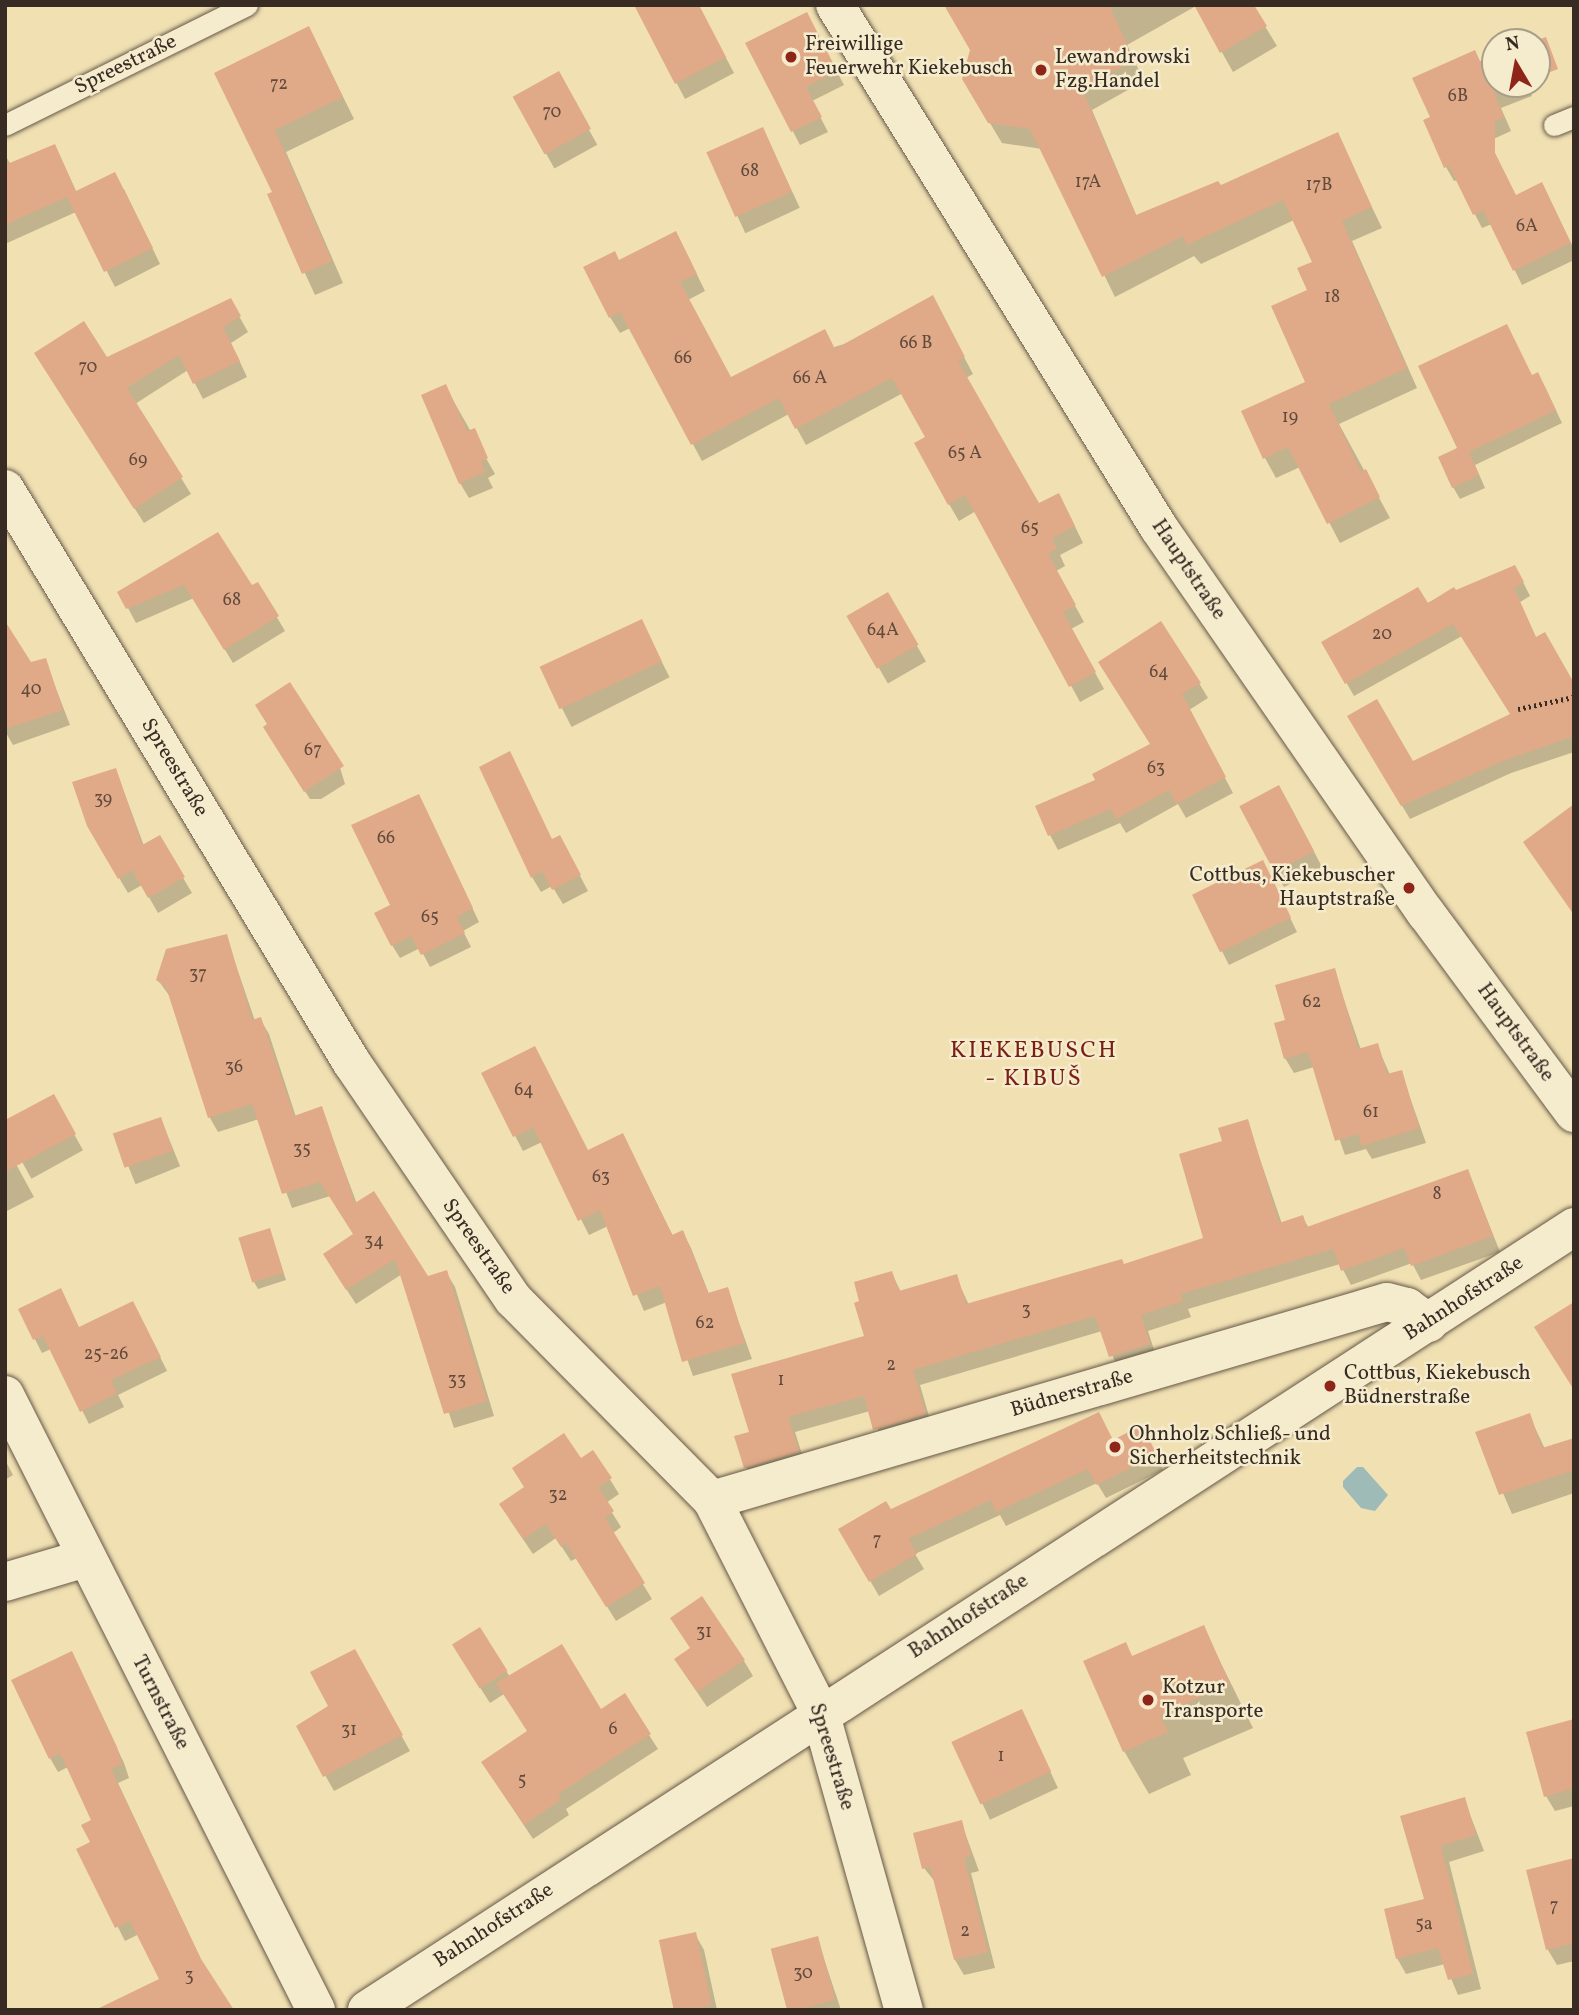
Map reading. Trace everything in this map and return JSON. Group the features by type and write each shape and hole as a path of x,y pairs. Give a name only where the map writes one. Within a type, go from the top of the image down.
{"street":[{"name":"Hauptstraße","path":"835,5 1159,528 1426,913 1574,1113"},
{"name":"Spreestraße","path":"5,489 352,1063 513,1299 712,1500 820,1712 904,2010"},
{"name":"Bahnhofstraße","path":"366,2010 820,1712 1429,1323 1574,1227"},
{"name":"Büdnerstraße","path":"712,1500 1387,1302 1407,1307 1429,1323"},
{"name":"Turnstraße","path":"5,1395 316,2010"},
{"path":"5,1583 86,1558"}],"lane":[{"name":"Spreestraße","path":"5,125 247,5"},
{"path":"1554,125 1574,117"}],"path":[{"path":"1518,709 1574,697"}],"water":[{"path":"1357,1467 1363,1467 1388,1495 1375,1511 1361,1508 1343,1487 1343,1481"}],"building":[{"path":"634,5 699,5 726,57 675,84"},
{"path":"944,5 1109,5 1134,60 1082,89 1136,215 1218,181 1221,185 1338,132 1372,207 1342,221 1407,368 1329,404 1361,472 1366,469 1380,497 1327,524 1288,447 1263,459 1241,411 1305,382 1271,306 1307,290 1297,268 1312,262 1283,200 1187,245 1183,236 1102,277 1030,129 988,123 962,79 970,50"},
{"path":"1194,5 1254,5 1267,26 1220,53"},
{"name":"Freiwillige Feuerwehr Kiekebusch","path":"807,12 837,71 806,87 822,117 791,132 745,43"},
{"path":"309,26 343,97 275,130 332,261 302,274 267,194 272,192 214,73"},
{"path":"1475,50 1481,61 1481,98 1496,98 1504,117 1495,121 1495,153 1516,195 1542,182 1571,243 1513,271 1483,210 1473,215 1449,166 1444,168 1423,120 1430,117 1412,78"},
{"path":"1551,50 1558,69 1551,72"},
{"path":"559,71 591,129 545,154 513,97"},
{"path":"763,127 792,192 735,217 706,152"},
{"path":"55,144 76,191 115,172 153,248 104,272 67,197 5,225 5,165"},
{"path":"676,231 697,274 680,282 731,377 825,329 835,349 933,295 965,357 958,361 1039,503 1059,493 1075,526 1052,538 1057,549 1048,554 1076,605 1063,612 1096,672 1069,687 965,495 948,505 914,443 925,437 892,378 795,429 779,398 691,445 620,312 609,318 583,267 615,251 619,260"},
{"path":"231,298 241,316 223,327 240,361 193,384 179,355 127,388 183,477 134,509 34,353 84,321 107,357"},
{"path":"1507,324 1532,375 1538,372 1556,410 1469,452 1479,475 1452,488 1438,457 1457,448 1418,366"},
{"path":"446,384 467,431 475,428 488,458 481,462 485,472 459,484 421,395"},
{"path":"218,532 252,585 258,582 279,616 224,650 184,585 126,609 117,592"},
{"path":"1515,565 1524,582 1514,588 1536,637 1545,632 1574,683 1574,736 1503,761 1401,806 1347,716 1377,699 1413,761 1510,714 1453,624 1345,684 1321,642 1418,587 1428,603 1454,587 1456,590"},
{"path":"888,592 918,645 877,669 846,616"},
{"path":"642,619 662,662 559,709 540,667"},
{"path":"5,621 31,662 46,658 63,710 5,729"},
{"path":"1161,621 1201,683 1182,694 1226,777 1176,804 1169,790 1116,819 1110,809 1048,836 1035,806 1095,780 1092,774 1150,744 1098,662"},
{"path":"290,682 344,766 304,792 263,727 267,724 255,705"},
{"path":"510,751 552,839 560,835 581,875 552,890 542,871 531,878 479,767"},
{"path":"116,768 142,845 160,835 185,877 148,898 132,870 118,879 87,826 72,782"},
{"path":"1279,785 1314,851 1274,872 1239,806"},
{"path":"419,794 473,908 457,917 465,933 421,955 411,936 391,946 374,913 390,905 351,825"},
{"path":"1574,804 1574,915 1523,842"},
{"path":"1263,860 1291,918 1220,952 1192,895"},
{"path":"227,934 252,1020 261,1017 294,1116 322,1106 355,1203 374,1191 428,1276 447,1270 487,1401 444,1414 395,1259 346,1290 323,1254 353,1234 320,1182 282,1194 252,1104 208,1118 166,987 156,980 166,949"},
{"path":"1335,968 1358,1049 1378,1043 1387,1074 1402,1070 1419,1128 1362,1146 1358,1134 1335,1141 1308,1052 1284,1059 1274,1023 1285,1020 1275,985"},
{"path":"535,1046 588,1150 623,1133 672,1235 683,1230 708,1293 728,1287 745,1343 682,1362 660,1286 633,1296 600,1210 578,1221 533,1127 513,1137 481,1073"},
{"path":"54,1094 76,1134 5,1172 5,1120"},
{"path":"161,1117 173,1151 124,1168 113,1134"},
{"path":"1248,1119 1279,1223 1303,1215 1307,1227 1468,1169 1493,1236 1411,1266 1404,1248 1341,1271 1333,1249 1181,1294 1183,1301 1141,1315 1150,1344 1109,1357 1095,1316 913,1370 926,1414 873,1430 864,1396 788,1417 799,1452 744,1468 734,1436 749,1432 731,1374 864,1336 854,1303 859,1301 854,1282 892,1271 899,1291 957,1274 966,1304 1122,1259 1124,1264 1203,1238 1179,1154 1222,1141 1218,1128"},
{"path":"270,1228 284,1273 252,1283 238,1238"},
{"path":"61,1288 79,1327 133,1301 161,1357 111,1380 117,1393 80,1412 43,1336 33,1340 18,1309"},
{"path":"1574,1302 1574,1390 1534,1327"},
{"path":"1099,1412 1113,1440 1142,1425 1157,1455 1096,1485 1088,1469 996,1512 991,1500 908,1539 917,1554 869,1582 838,1529 886,1501 891,1509"},
{"path":"1530,1413 1542,1448 1574,1438 1574,1470 1499,1495 1475,1432"},
{"path":"564,1433 581,1458 593,1450 612,1478 598,1487 614,1511 605,1518 645,1583 606,1607 566,1543 561,1547 546,1524 523,1539 499,1504 524,1487 512,1468"},
{"path":"702,1596 745,1660 697,1692 674,1659 690,1648 670,1618"},
{"name":"Kotzur Transporte","path":"1204,1625 1230,1684 1160,1715 1168,1732 1123,1752 1083,1661 1126,1642 1132,1656"},
{"path":"480,1627 508,1671 480,1689 452,1644"},
{"path":"562,1644 601,1709 625,1693 651,1734 558,1794 562,1799 524,1825 481,1762 527,1731 496,1683"},
{"path":"355,1649 403,1735 323,1777 296,1726 328,1706 310,1672"},
{"path":"72,1651 117,1747 122,1764 111,1769 201,1959 234,2010 95,2010 159,1979 130,1921 115,1928 76,1849 90,1842 81,1825 91,1820 60,1753 49,1759 11,1680"},
{"path":"1022,1709 1051,1772 980,1804 951,1742"},
{"path":"1574,1719 1574,1788 1544,1797 1526,1732"},
{"path":"1465,1797 1476,1835 1441,1846 1473,1974 1448,1980 1438,1948 1396,1959 1384,1909 1424,1899 1400,1816"},
{"path":"962,1820 971,1856 964,1858 988,1952 954,1960 930,1867 922,1869 913,1833"},
{"path":"1574,1858 1574,1943 1546,1950 1526,1870"},
{"path":"696,1932 712,2005 674,2010 659,1940"},
{"path":"818,1936 835,2000 787,2010 771,1949"}],"place":[{"name":"Freiwillige Feuerwehr Kiekebusch","path":"791,57"},
{"name":"Lewandrowski Fzg.Handel","path":"1041,70"},
{"name":"Cottbus, Kiekebuscher Hauptstraße","path":"1409,888"},
{"name":"Cottbus, Kiekebusch Büdnerstraße","path":"1330,1386"},
{"name":"Ohnholz Schließ- und Sicherheitstechnik","path":"1115,1447"},
{"name":"Kotzur Transporte","path":"1148,1700"}],"district":[{"name":"KIEKEBUSCH - KIBUŠ","path":"1034,1066"}]}
